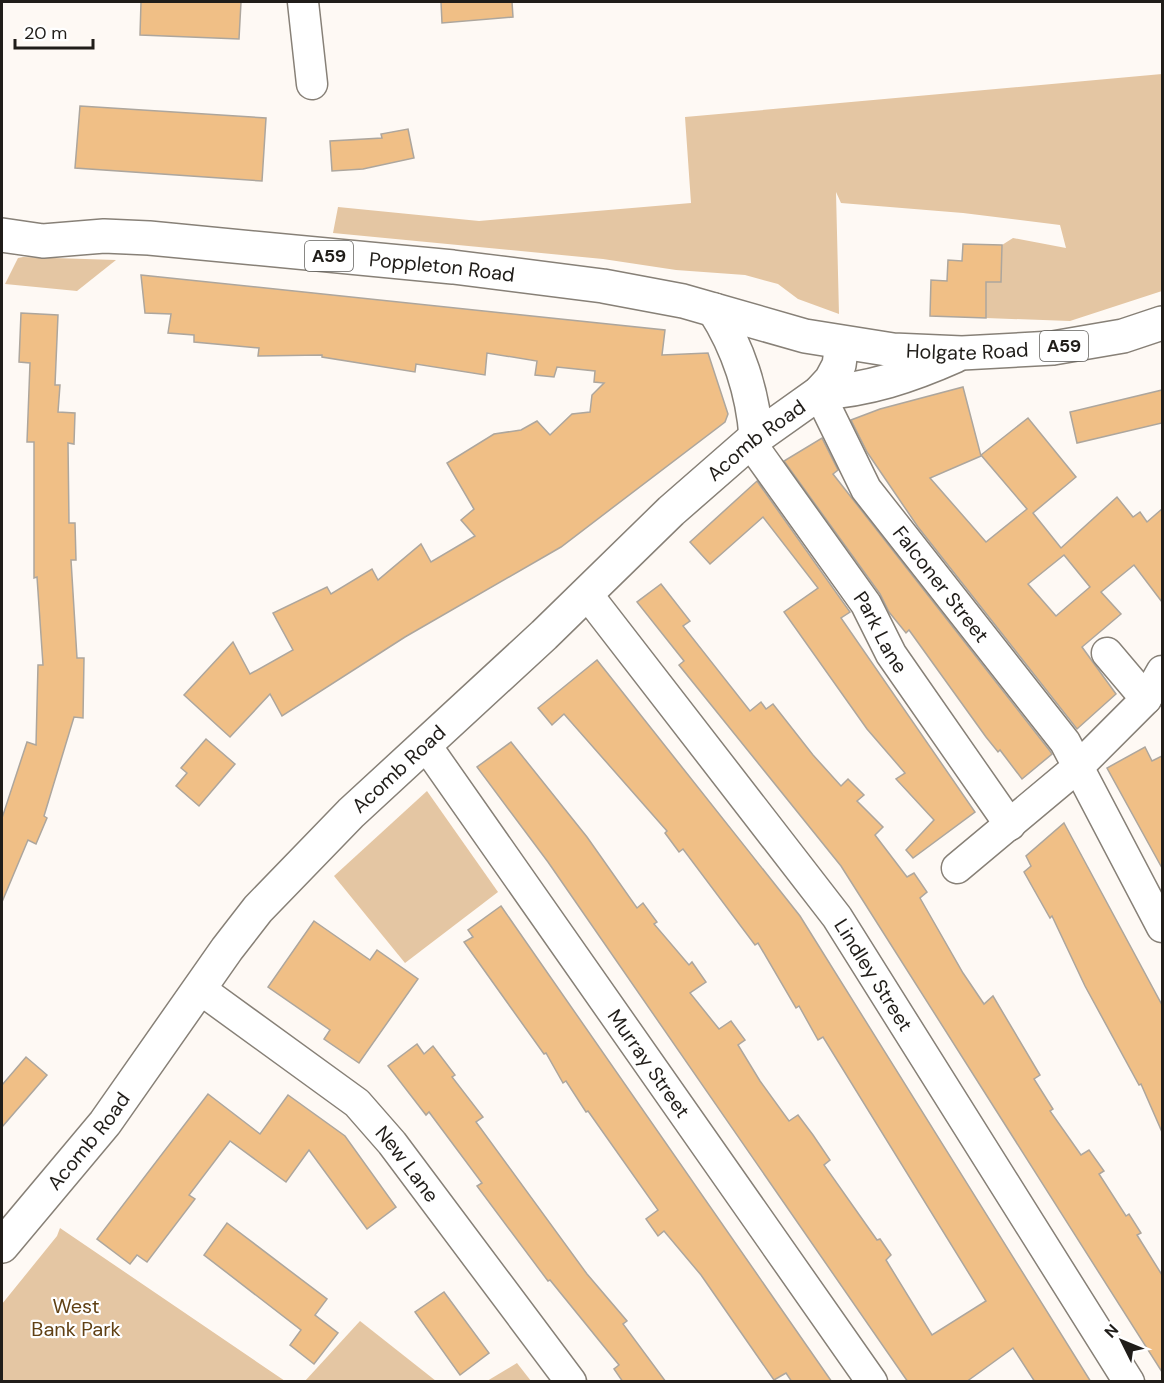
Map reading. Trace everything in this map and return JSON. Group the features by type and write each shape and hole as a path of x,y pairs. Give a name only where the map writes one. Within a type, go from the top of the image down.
{"main road":[{"name":"Poppleton Road","path":"5,242 104,236 149,238 453,267 603,286 714,310 804,336 842,343"},
{"path":"714,310 725,327 736,354 751,401 753,440"},
{"name":"Holgate Road","path":"842,343 893,350 963,353 1080,344 1124,336 1162,323"},
{"name":"Acomb Road","path":"2,1246 105,1123 258,909 351,813 587,594 671,510 753,440 819,393 831,380 839,365 842,343"},
{"path":"819,393 855,391 895,381 963,353"}],"street":[{"path":"303,2 312,84"},
{"name":"Falconer Street","path":"819,393 866,489 1065,742 1162,927"},
{"name":"Park Lane","path":"753,440 866,604 891,654 1010,825"},
{"name":"Lindley Street","path":"587,594 837,917 1128,1380"},
{"path":"1107,653 1146,699"},
{"path":"957,868 1079,766 1146,699 1162,671"},
{"name":"Murray Street","path":"425,744 872,1382"},
{"name":"New Lane","path":"200,989 357,1103 392,1143 571,1382"}],"green space":[{"path":"1162,74 1162,291 1070,321 986,318 986,282 1001,282 1002,245 1013,238 1066,248 1060,225 963,213 841,203 836,192 839,314 798,299 778,284 745,275 676,270 603,259 333,233 338,207 479,221 691,203 685,117"},
{"path":"18,258 116,260 77,291 5,284"},
{"path":"427,791 498,892 405,963 334,876"},
{"name":"West Bank Park","path":"60,1228 285,1381 2,1381 2,1304 57,1236"},
{"path":"360,1321 436,1381 305,1381"},
{"path":"517,1363 531,1381 487,1381"}],"building":[{"path":"141,2 241,2 239,39 140,35"},
{"path":"441,2 512,2 513,17 442,23"},
{"path":"80,106 266,118 262,181 75,168"},
{"path":"408,129 414,158 363,169 332,171 330,141 382,138 381,134"},
{"path":"963,244 1002,245 1001,282 986,282 986,318 930,316 931,280 947,281 948,260 962,261"},
{"path":"141,275 665,330 662,355 708,353 728,414 725,422 561,547 405,637 282,716 270,694 230,737 184,695 233,642 250,674 293,650 273,613 327,587 331,594 372,569 378,580 421,544 431,562 475,536 461,520 474,509 447,463 494,434 521,430 537,421 550,435 572,414 590,412 592,395 604,383 594,382 595,371 557,367 554,377 535,375 537,361 487,353 485,375 416,364 415,372 322,357 322,355 258,356 259,348 194,342 194,335 168,333 171,314 145,313"},
{"path":"21,313 58,315 55,385 60,385 58,412 75,413 74,444 68,443 69,523 75,523 76,560 71,560 77,658 84,658 83,718 74,717 44,816 47,818 36,844 28,840 2,902 2,818 27,742 36,745 38,665 43,665 37,577 34,578 34,442 27,442 30,363 19,362"},
{"path":"963,387 981,456 930,478 986,542 1027,509 981,455 1028,418 1076,477 1033,513 1061,548 1117,497 1133,517 1140,512 1147,522 1162,509 1162,602 1134,565 1101,592 1121,614 1082,647 1116,694 1077,729 918,527 867,452 851,420 880,409","holes":["1064,555 1090,587 1056,616 1028,584"]},
{"path":"1162,390 1162,423 1077,443 1070,412"},
{"path":"822,438 838,470 833,474 1052,754 1022,779 1000,750 998,752 986,737 909,630 906,633 889,612 880,594 784,461"},
{"path":"757,481 850,612 841,618 975,812 913,858 906,850 934,820 896,779 905,773 867,729 784,612 818,588 763,517 710,564 690,542"},
{"path":"661,584 690,621 683,626 750,711 761,702 766,709 773,704 841,786 848,779 864,795 857,801 883,827 875,835 907,877 914,873 927,892 920,898 963,973 984,1004 993,996 1040,1075 1034,1079 1053,1109 1050,1111 1081,1155 1089,1150 1104,1171 1099,1174 1126,1216 1129,1214 1141,1233 1137,1235 1162,1275 1162,1372 841,866 679,665 684,661 637,602"},
{"path":"597,660 800,916 1091,1382 1035,1382 1013,1348 966,1382 908,1382 548,862 477,767 511,742 587,837 637,908 643,903 657,922 654,924 689,965 692,962 706,982 690,993 719,1029 731,1021 745,1040 738,1045 760,1081 789,1121 798,1115 813,1135 830,1160 824,1165 877,1240 880,1239 891,1255 886,1260 932,1335 986,1301 823,1037 818,1040 799,1006 796,1008 758,943 755,945 683,849 679,852 665,833 667,831 564,714 552,725 538,708"},
{"path":"206,739 235,764 199,806 176,786 187,773 181,768"},
{"path":"1145,747 1152,761 1162,756 1162,868 1107,768"},
{"path":"1064,823 1162,1005 1162,1132 1141,1084 1139,1085 1085,986 1052,916 1050,918 1024,872 1031,866 1026,856"},
{"path":"501,906 832,1382 792,1382 786,1373 774,1380 701,1275 664,1231 658,1236 646,1219 658,1210 566,1081 563,1083 546,1053 544,1054 464,942 473,937 468,930"},
{"path":"314,921 370,960 377,950 418,979 359,1063 324,1039 330,1030 268,987"},
{"path":"417,1044 424,1054 433,1046 455,1075 452,1077 483,1117 476,1122 587,1274 627,1321 623,1324 666,1382 623,1382 614,1369 619,1365 550,1280 548,1281 477,1186 482,1183 429,1112 426,1115 388,1066"},
{"path":"26,1057 47,1075 2,1127 2,1085"},
{"path":"208,1094 260,1134 288,1095 345,1136 396,1207 367,1229 309,1150 286,1182 230,1141 189,1195 195,1199 147,1262 137,1255 130,1264 97,1239"},
{"path":"227,1223 327,1299 315,1315 338,1333 314,1364 290,1345 301,1330 204,1255"},
{"path":"444,1292 489,1353 460,1375 415,1312"}]}
